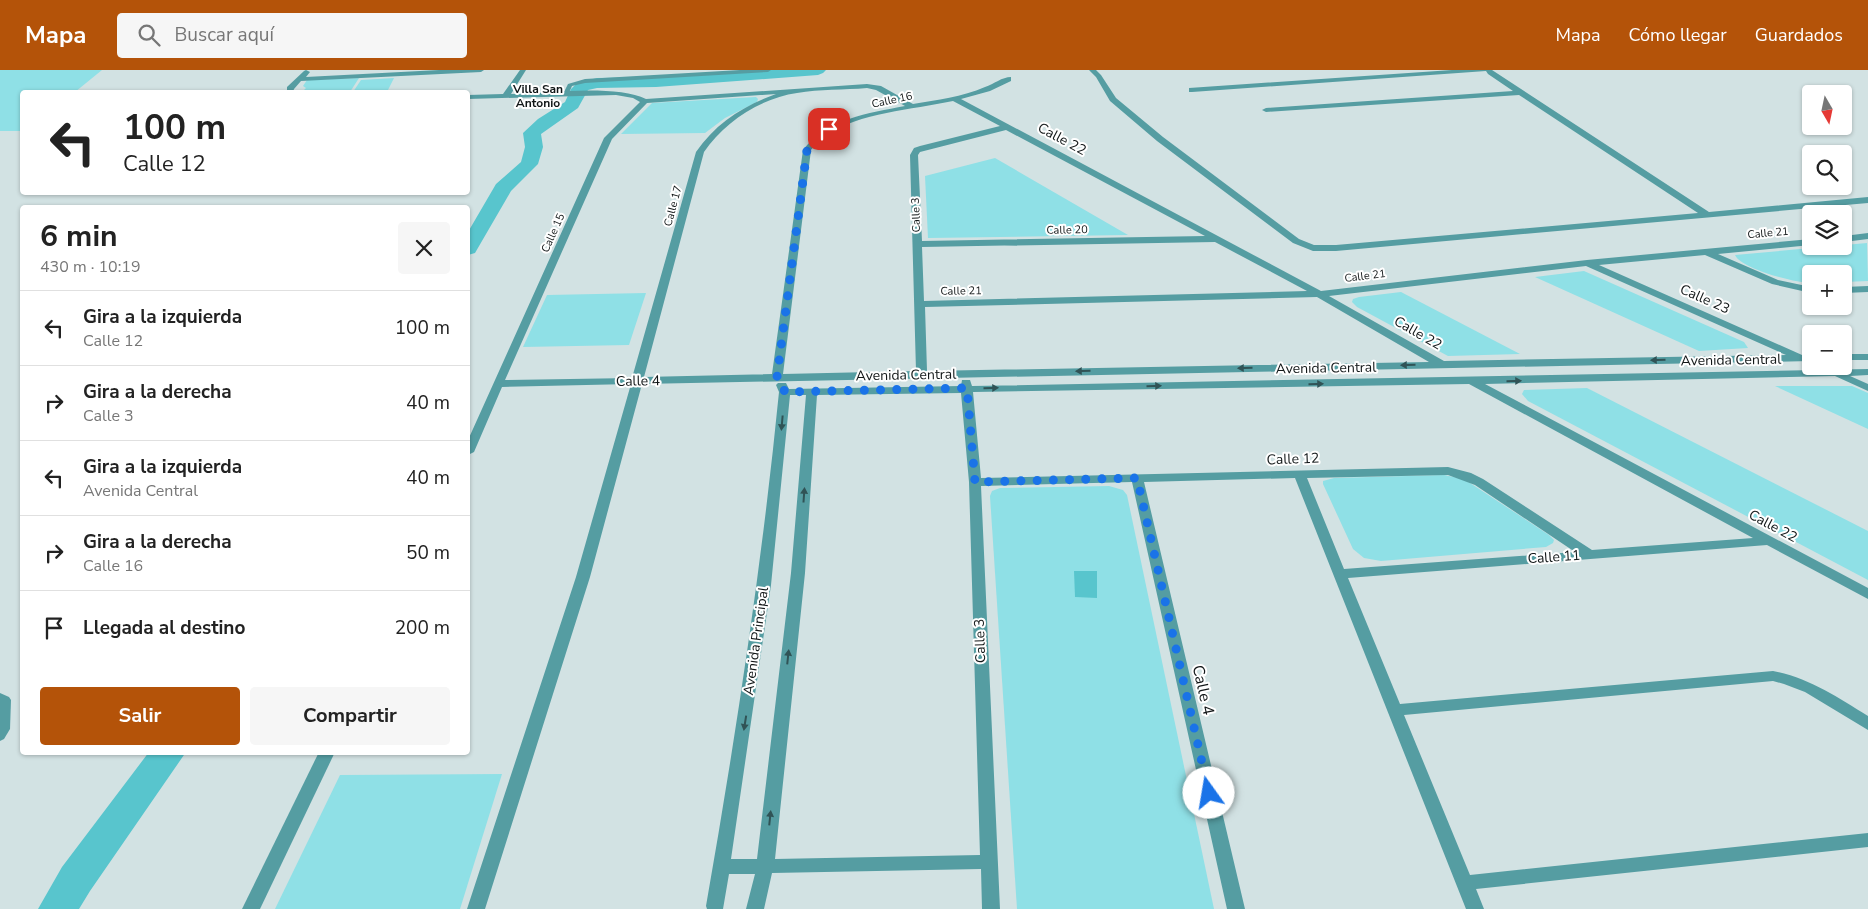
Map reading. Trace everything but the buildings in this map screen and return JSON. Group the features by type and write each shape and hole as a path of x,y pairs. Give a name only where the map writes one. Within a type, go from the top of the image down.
{"street":[{"path":"291,90 308,70"},
{"path":"300,78 481,70"},
{"path":"506,95 523,70"},
{"path":"1092,70 1099,76 1114,99 1160,139 1296,241 1313,248 1336,248 1868,200"},
{"path":"1192,90 1483,70"},
{"path":"1489,70 1490,73 1520,93 1706,214"},
{"name":"Calle 16","path":"777,377 809,146 819,135 839,125 992,88 1008,79"},
{"path":"470,97 582,93 625,94 640,97 645,101 871,86 912,107"},
{"name":"Calle 17","path":"476,909 583,577 700,152 716,130 732,119 755,106 799,90"},
{"path":"1266,110 1520,93"},
{"name":"Calle 22","path":"953,98 1216,238 1472,382 1868,594"},
{"name":"Calle 15","path":"470,447 608,138 645,101"},
{"name":"Calle 3","path":"922,374 914,155 917,150 1007,127"},
{"path":"1852,238 1868,236"},
{"name":"Calle 20","path":"917,244 1216,238"},
{"name":"Calle 21","path":"919,304 1318,294 1587,263 1802,243"},
{"path":"1705,252 1774,282 1802,288"},
{"name":"Calle 23","path":"1587,263 1802,356"},
{"path":"1852,290 1868,290"},
{"path":"1852,357 1868,356"},
{"name":"Avenida Central","path":"777,377 1802,358"},
{"name":"Avenida Central","path":"1852,372 1868,372"},
{"name":"Calle 3","path":"966,373 975,482 990,909"},
{"name":"Avenida Central","path":"785,392 1472,382 1802,374"},
{"path":"1839,375 1868,388"},
{"path":"777,377 785,392"},
{"name":"Calle 4","path":"498,384 777,377"},
{"path":"755,909 765,867 798,574 812,391"},
{"name":"Avenida Principal","path":"715,906 752,674 777,480 785,392"},
{"name":"Calle 12","path":"975,482 1430,470 1458,473 1478,482 1588,554"},
{"path":"1299,474 1475,909"},
{"name":"Calle 4","path":"1137,478 1236,909"},
{"name":"Calle 11","path":"1339,574 1769,540"},
{"path":"1394,710 1773,676 1788,678 1803,684 1868,724"},
{"path":"251,909 326,755"},
{"path":"1465,884 1868,840"},
{"path":"722,867 989,862"}],"lane":[{"path":"567,94 570,85 585,81 768,70"},
{"path":"0,697 5,700 4,729 0,736"}],"shaded area":[{"path":"0,70 102,70 77,90 20,90 20,131 0,131"},
{"path":"359,78 351,90 304,90 306,88 303,86 307,80"},
{"path":"394,78 388,90 354,90 361,80"},
{"path":"756,97 758,99 757,102 725,118 705,133 621,134 652,103"},
{"path":"995,158 1128,235 928,238 925,176"},
{"path":"1867,243 1868,281 1852,282 1852,265 1802,265 1802,282 1794,281 1758,270 1739,260 1735,255 1802,249 1802,255 1852,255 1852,244"},
{"path":"1584,271 1744,342 1748,348 1699,351 1535,277"},
{"path":"1401,292 1520,354 1448,356 1357,307 1352,302 1353,299 1359,297"},
{"path":"646,293 629,345 523,347 547,295"},
{"path":"1775,386 1852,386 1868,393 1868,429"},
{"path":"1587,388 1868,531 1868,580 1528,401 1522,394 1524,390"},
{"path":"1444,475 1464,479 1549,535 1554,540 1553,543 1546,547 1381,561 1364,558 1353,549 1323,484 1323,481 1334,478"},
{"path":"1109,486 1123,490 1127,495 1214,909 1017,909 990,496 992,491 1000,488"},
{"path":"1074,571 1097,571 1097,598 1075,597"},
{"path":"502,774 460,909 275,909 340,775"}],"waterway":[{"path":"470,246 503,188 529,164 534,147 532,133 572,105 579,89 583,86 597,83 656,82 818,70"},
{"path":"58,909 76,879 167,755"}],"district":[{"name":"Villa San Antonio","path":"538,96"}],"route":[{"path":"829,129 814,139 807,150 777,377 785,392 967,388 975,482 1137,478 1209,793"}]}
